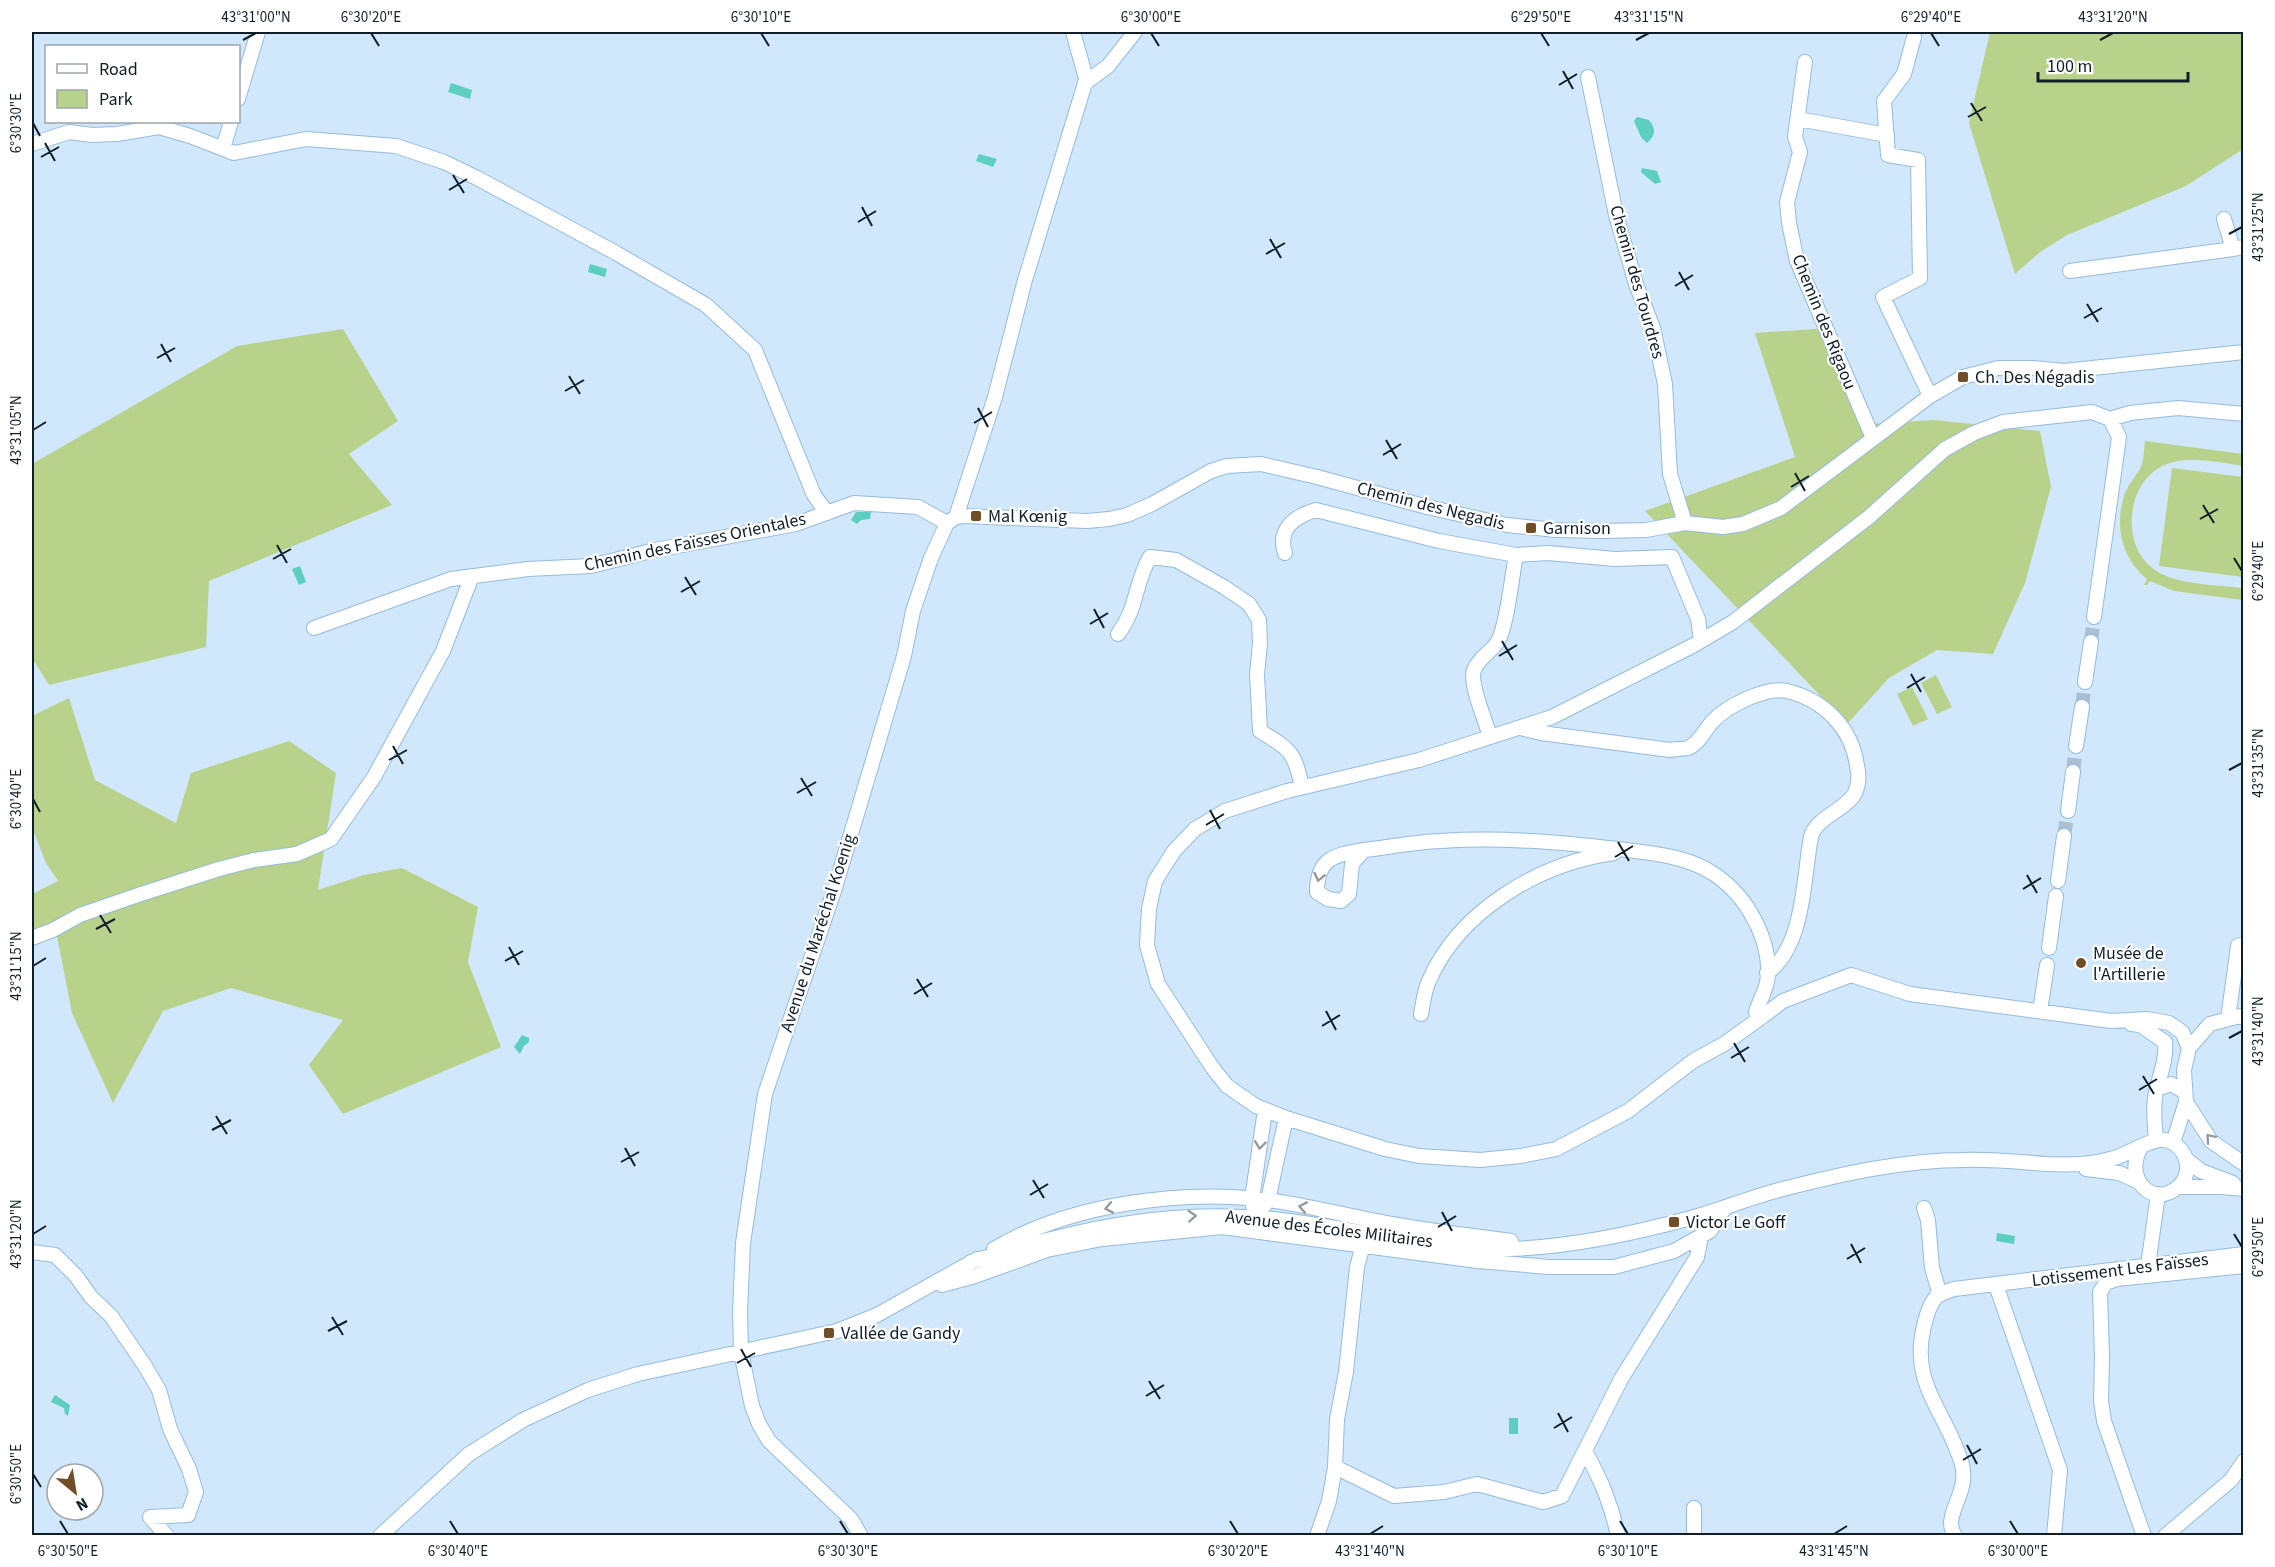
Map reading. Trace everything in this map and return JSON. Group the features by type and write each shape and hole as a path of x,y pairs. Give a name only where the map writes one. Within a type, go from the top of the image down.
{"street":[{"path":"240,92 258,32"},
{"path":"1073,32 1087,82 1108,66 1135,32"},
{"path":"1914,37 1904,74 1884,101 1888,155 1918,160 1920,278 1883,297 1930,396"},
{"name":"Chemin des Rigaou","path":"1805,62 1795,137 1800,152 1787,202 1797,261 1873,438"},
{"name":"Chemin des Tourdres","path":"1588,77 1616,215 1636,284 1653,328 1665,384 1670,474 1685,523"},
{"name":"Avenue du Maréchal Koenig","path":"861,1536 851,1519 769,1441 752,1406 741,1352 740,1312 743,1243 765,1094 834,891 904,656 913,611 930,558 951,520 995,397 1012,326 1045,211 1087,82"},
{"path":"1798,119 1887,135"},
{"path":"223,148 231,123"},
{"path":"32,144 69,132 92,135 117,134 159,128 234,153 306,139 396,146 444,162 615,252 706,305 756,350 814,495 827,513"},
{"path":"2070,271 2238,248 2223,219"},
{"name":"Chemin des Negadis","path":"951,520 1087,521 1109,519 1126,515 1152,504 1211,471 1227,466 1260,464 1308,474 1427,507 1507,525 1556,530 1602,531 1646,530 1685,523 1723,527 1743,524 1763,517 1797,497 1930,396 1963,376 1998,368 2064,371 2244,352"},
{"path":"2156,1140 2154,1118 2165,1042 2140,1025 1910,994 1851,975 1783,1001 1724,1044 1693,1061 1628,1111 1556,1149 1521,1156 1480,1160 1419,1156 1385,1149 1265,1110 1227,1086 1158,984 1147,945 1149,909 1155,882 1174,851 1195,829 1225,811 1254,800 1302,787 1419,760 1552,717 1576,706 1733,622 1869,517 1946,448 1974,433 2004,422 2092,412 2110,418 2130,413 2178,408 2244,414"},
{"path":"2094,617 2119,437 2110,418"},
{"name":"Chemin des Faïsses Orientales","path":"315,628 451,579 528,569 591,566 655,550 796,524 854,503 918,507 951,520"},
{"path":"1285,553 1282,545 1286,526 1302,514 1316,510 1439,541 1516,555 1548,553 1616,559 1672,557 1698,619 1701,641"},
{"path":"1490,736 1474,683 1474,670 1482,657 1498,642 1504,623 1516,555"},
{"path":"1118,634 1129,620 1142,570 1150,557 1176,560 1249,604 1259,620 1260,643 1257,674 1260,731 1288,747 1297,762 1302,787"},
{"path":"32,938 53,930 80,915 141,894 254,860 297,854 331,840 374,777 443,651 472,576"},
{"path":"2085,682 2091,642"},
{"path":"1520,728 1541,733 1670,750 1689,747 1700,738 1714,720 1745,699 1764,692 1784,690 1813,702 1829,712 1846,730 1854,748 1859,777 1855,794 1811,834 1805,891 1799,913 1782,960 1767,973"},
{"path":"2076,746 2082,707"},
{"path":"2068,811 2073,772"},
{"path":"2058,881 2064,836"},
{"path":"1364,850 1440,841 1509,840 1663,854 1694,864 1713,873 1737,892 1747,905 1760,931 1768,963 1767,983 1756,1012 1763,1016"},
{"path":"1421,1014 1427,985 1437,964 1456,938 1485,908 1538,876 1566,864 1631,850"},
{"path":"2049,948 2056,896"},
{"path":"2228,1019 2238,946 2244,944"},
{"path":"2040,1011 2047,965"},
{"path":"2188,1048 2210,1024 2244,1018"},
{"path":"2111,1021 2147,1019 2169,1023 2182,1032 2188,1048 2184,1070 2185,1097 2173,1143"},
{"path":"2157,1089 2163,1085 2178,1086 2211,1141 2234,1160 2244,1164"},
{"path":"1255,1217 1252,1199 1265,1110"},
{"path":"1255,1217 1268,1200 1286,1118"},
{"path":"2156,1140 2173,1143 2179,1147 2186,1159 2201,1171 2244,1187 2178,1187 2158,1194 2143,1187 2137,1181 2134,1164 2140,1148 2156,1140"},
{"name":"Avenue des Écoles Militaires","path":"971,1262 1069,1233 1113,1224 1166,1217 1221,1215 1349,1229 1460,1246 1509,1249 1628,1234 1780,1190 1891,1166 1963,1160 2076,1165 2112,1159 2140,1148"},
{"path":"2178,1187 2186,1174 2186,1159"},
{"name":"Avenue des Écoles Militaires","path":"2076,1165 2082,1168 2119,1173 2137,1181"},
{"path":"2148,1266 2158,1194"},
{"name":"Avenue des Écoles Militaires","path":"380,1536 469,1454 523,1420 588,1390 638,1374 837,1332 877,1315 1010,1240 1056,1221 1103,1209 1157,1200 1211,1197 1268,1200 1400,1226 1547,1245"},
{"path":"919,1292 975,1276 1047,1250 1102,1239 1222,1227 1502,1263 1549,1267 1614,1267 1674,1251 1701,1237 1710,1232 1725,1207"},
{"path":"1924,1208 1928,1220 1932,1268 1940,1295 1926,1316 1921,1338 1920,1364 1928,1392 1958,1451 1964,1473 1964,1487 1951,1514 1950,1529 1954,1536"},
{"path":"1335,1467 1394,1496 1444,1492 1477,1484 1543,1502 1562,1496 1621,1378 1697,1257 1701,1237"},
{"path":"1317,1536 1329,1501 1335,1467 1337,1419 1346,1372 1357,1267 1363,1245"},
{"path":"32,1252 55,1255 76,1276 111,1316 159,1390 170,1430 189,1469 196,1492 188,1515 150,1517 167,1536"},
{"name":"Lotissement Les Faïsses","path":"1940,1295 1954,1289 2244,1254"},
{"path":"2144,1536 2104,1421 2101,1401 2100,1292 2106,1284 2117,1279 2244,1266"},
{"path":"1996,1285 2060,1470 2054,1536"},
{"path":"1585,1451 1602,1480 1612,1508 1618,1536"},
{"path":"2165,1536 2231,1480 2244,1461"},
{"path":"1694,1508 1694,1536"}],"green space":[{"path":"1990,32 2243,32 2243,149 2186,186 2067,235 2040,252 2015,274 1969,123"},
{"path":"1830,328 1871,424 1934,420 2040,431 2051,487 2025,583 1993,654 1937,650 1889,678 1847,724 1645,511 1795,457 1755,333"},
{"path":"343,329 398,421 349,454 392,505 209,581 206,647 49,685 32,658 32,464 237,346"},
{"path":"2145,441 2243,454 2243,466 2185,460 2167,464 2153,472 2143,484 2136,498 2132,514 2132,530 2143,559 2155,570 2174,579 2243,588 2243,600 2174,591 2150,581 2144,585 2147,579 2131,561 2122,540 2120,517 2125,493 2141,466"},
{"path":"2172,468 2243,477 2243,577 2159,566"},
{"path":"1936,675 1952,707 1937,714 1921,683"},
{"path":"1912,687 1928,719 1913,726 1897,694"},
{"path":"69,698 95,780 176,823 191,773 289,741 336,773 318,890 364,875 402,868 478,907 468,962 501,1047 343,1114 309,1065 343,1020 231,988 163,1011 113,1103 72,1013 54,921 32,932 32,894 58,881 46,863 32,827 32,716"}],"shaded area":[{"path":"451,83 472,90 470,99 448,92"},
{"path":"1637,117 1649,120 1653,126 1653,135 1647,143 1641,137 1634,121"},
{"path":"979,154 997,159 993,167 976,161"},
{"path":"1642,168 1657,171 1661,182 1655,184 1641,172"},
{"path":"590,264 607,269 605,277 588,272"},
{"path":"856,512 871,512 870,519 861,520 857,524 851,520"},
{"path":"300,566 306,582 299,585 292,569"},
{"path":"522,1035 529,1038 529,1042 520,1054 514,1047"},
{"path":"1997,1233 2015,1236 2014,1244 1996,1241"},
{"path":"55,1395 70,1405 68,1416 64,1408 51,1402"},
{"path":"1509,1418 1518,1418 1518,1434 1509,1434"}],"tunnel":[{"path":"2091,642 2094,617"},
{"path":"2082,707 2085,682"},
{"path":"2073,772 2076,746"},
{"path":"2064,836 2068,811"}],"place":[{"name":"Ch. Des Négadis","path":"1963,377"},
{"name":"Mal Kœnig","path":"976,516"},
{"name":"Garnison","path":"1531,528"},
{"name":"Musée de l'Artillerie","path":"2081,963"},
{"name":"Victor Le Goff","path":"1674,1222"},
{"name":"Vallée de Gandy","path":"829,1333"}]}
